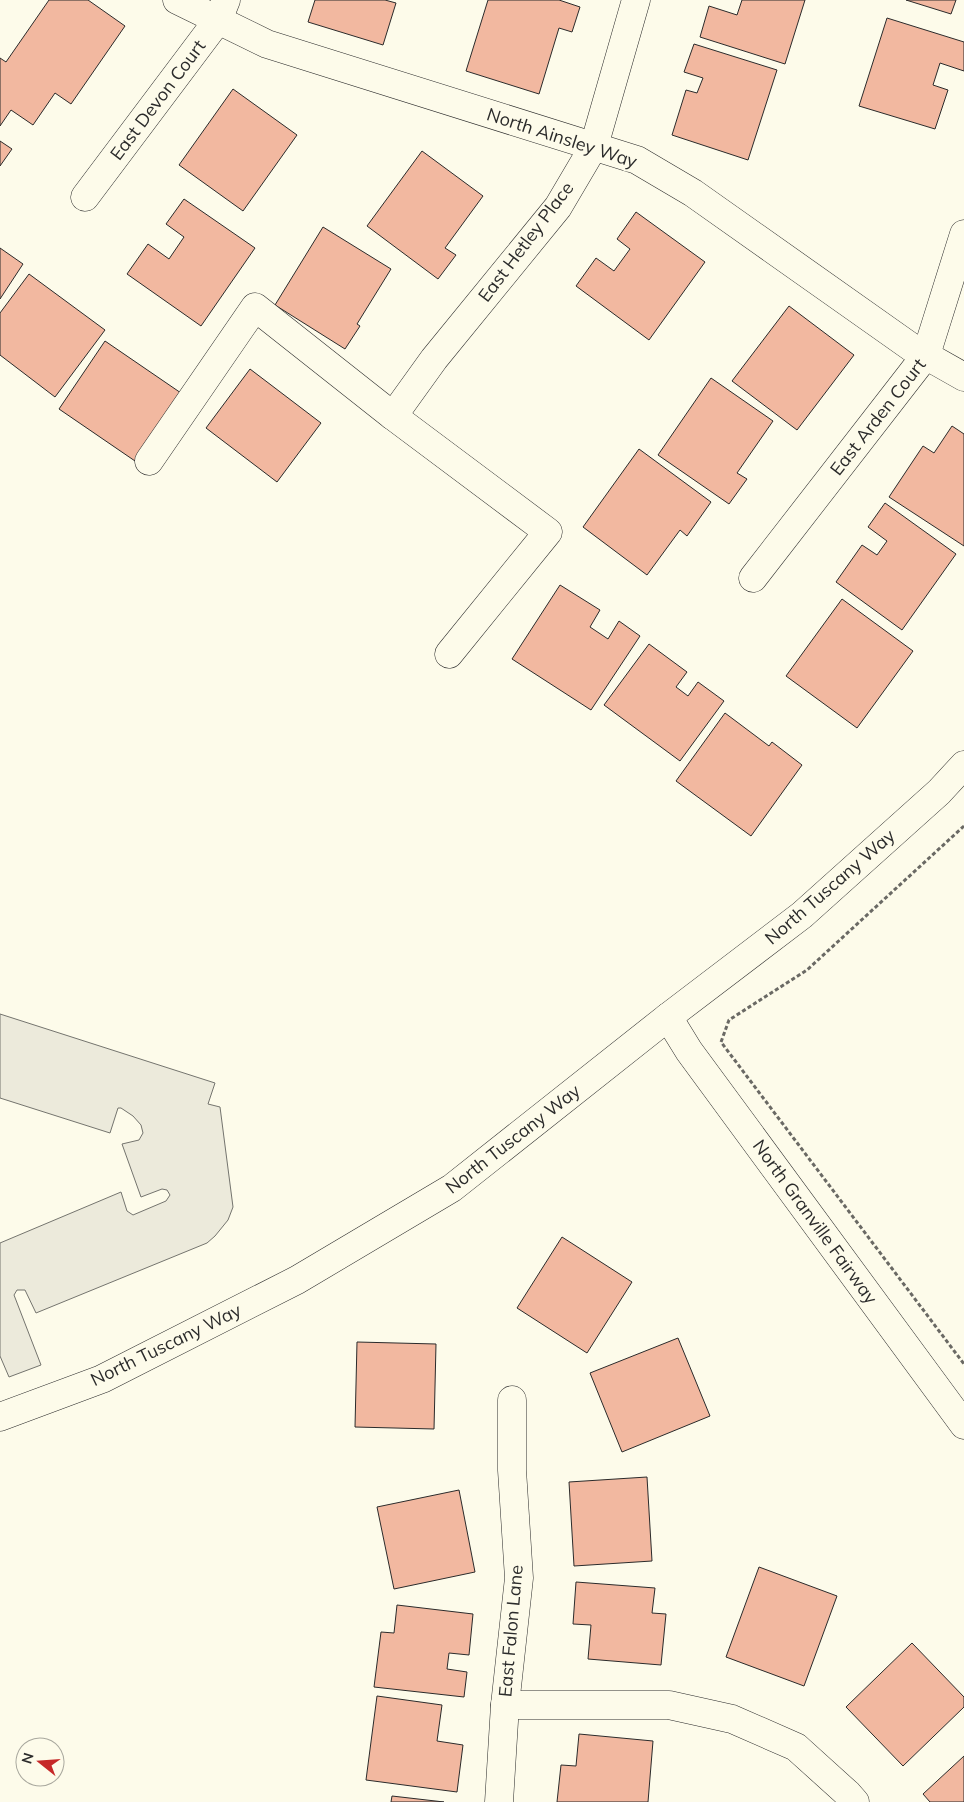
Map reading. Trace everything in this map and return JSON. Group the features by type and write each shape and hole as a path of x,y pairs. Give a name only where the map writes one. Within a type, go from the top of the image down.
{"street":[{"name":"North Ainsley Way","path":"177,0 222,10 268,44 637,160 694,193 911,347 964,377"},
{"name":"East Hetley Place","path":"393,416 434,359 558,207 594,146 636,0"},
{"name":"East Devon Court","path":"85,197 222,10"},
{"name":"East Arden Court","path":"753,578 926,355 964,234"},
{"path":"149,462 255,307 393,416 548,532 449,654"},
{"name":"North Tuscany Way","path":"0,1417 102,1379 262,1298 297,1280 452,1188 668,1017 802,915 939,792 964,765"},
{"name":"North Granville Fairway","path":"668,1017 690,1051 964,1425"},
{"name":"East Falon Lane","path":"498,1802 505,1705 518,1578 512,1470 512,1400"},
{"path":"505,1705 669,1705 732,1719 796,1747 855,1802"}],"path":[{"path":"964,826 807,970 729,1020 721,1042 964,1364"}],"shaded area":[{"path":"0,1014 215,1083 208,1104 220,1107 233,1207 228,1220 207,1243 36,1313 25,1290 17,1290 14,1295 41,1365 9,1377 0,1356 0,1243 121,1192 127,1211 133,1215 166,1201 170,1195 167,1190 162,1189 141,1197 122,1144 139,1140 143,1133 141,1125 133,1116 121,1108 118,1108 110,1133 0,1098"}],"building":[{"path":"49,0 88,0 125,26 71,104 55,93 33,125 11,110 0,126 0,58 6,62"},
{"path":"315,0 385,0 396,3 383,45 308,22"},
{"path":"488,0 559,0 580,7 572,32 559,28 539,94 466,71"},
{"path":"742,0 805,0 785,64 700,37 709,6 737,15"},
{"path":"906,0 956,0 951,14"},
{"path":"887,18 964,42 964,71 940,63 933,85 948,90 935,129 859,106"},
{"path":"694,44 777,70 748,160 672,135 686,90 697,93 703,78 684,72"},
{"path":"233,89 297,135 243,211 179,165"},
{"path":"0,141 12,149 0,166"},
{"path":"422,151 483,196 445,248 456,255 438,279 367,226"},
{"path":"184,199 255,248 201,326 127,274 148,244 169,259 184,237 166,224"},
{"path":"636,212 705,262 649,340 576,286 596,258 614,271 630,249 617,239"},
{"path":"323,227 391,269 357,324 360,326 345,349 275,305"},
{"path":"0,248 23,264 0,299"},
{"path":"29,274 105,330 55,397 0,355 0,313"},
{"path":"789,306 854,355 797,430 732,381"},
{"path":"105,341 181,393 135,461 59,409"},
{"path":"250,369 321,423 277,482 206,428"},
{"path":"711,378 773,421 737,473 747,479 729,504 658,455"},
{"path":"952,426 964,434 964,546 889,497 923,446 934,453"},
{"path":"639,449 711,502 687,536 680,530 647,575 583,527"},
{"path":"885,503 956,554 902,630 836,582 862,545 877,555 887,541 868,527"},
{"path":"560,585 600,610 590,627 608,639 619,621 640,636 591,710 512,659"},
{"path":"842,599 913,651 857,728 786,676"},
{"path":"649,644 687,672 676,687 688,696 698,682 724,701 680,761 604,705"},
{"path":"725,713 769,746 772,742 802,765 751,836 676,781"},
{"path":"562,1237 632,1282 587,1353 517,1308"},
{"path":"678,1338 710,1416 622,1452 590,1373"},
{"path":"357,1342 436,1344 434,1429 355,1427"},
{"path":"647,1477 652,1561 574,1566 569,1482"},
{"path":"459,1490 475,1572 394,1589 377,1507"},
{"path":"759,1567 837,1596 804,1686 726,1657"},
{"path":"576,1582 655,1588 652,1613 666,1614 661,1665 588,1659 591,1625 573,1624"},
{"path":"397,1605 473,1614 469,1655 449,1653 447,1669 467,1672 464,1697 374,1687 381,1632 394,1633"},
{"path":"912,1643 964,1697 964,1707 903,1766 846,1707"},
{"path":"377,1696 442,1705 437,1741 463,1745 457,1792 366,1780"},
{"path":"579,1734 653,1741 648,1802 557,1802 561,1765 576,1766"},
{"path":"964,1756 964,1802 930,1802 923,1794"},
{"path":"392,1796 444,1802 391,1802"}]}
